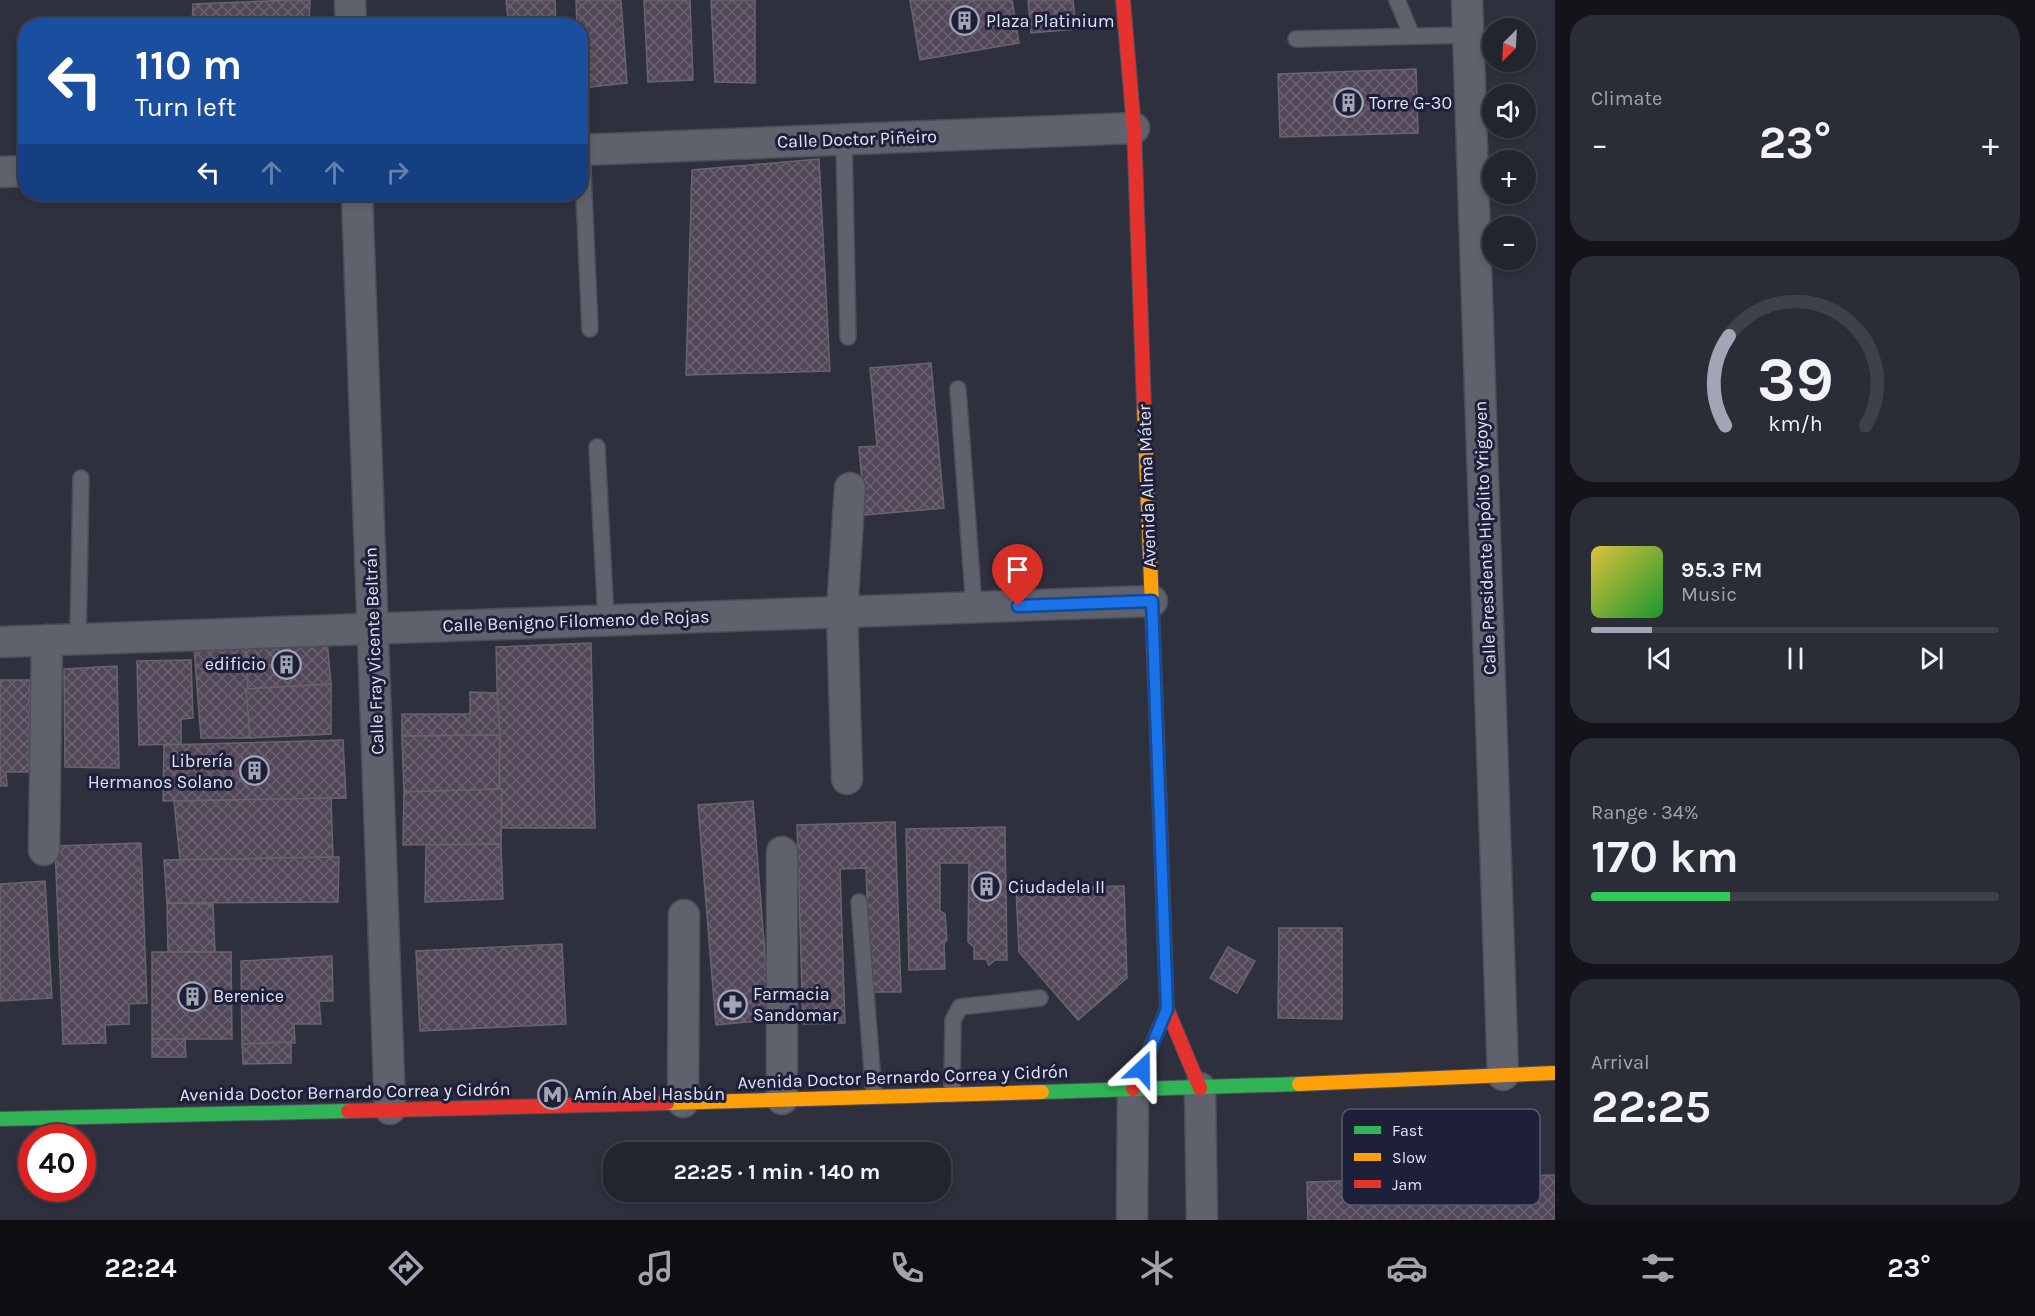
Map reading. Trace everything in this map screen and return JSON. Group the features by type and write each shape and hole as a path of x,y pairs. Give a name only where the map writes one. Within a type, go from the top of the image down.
{"main road":[{"name":"Avenida Alma Máter","path":"1123,0 1134,128 1167,1009 1200,1088"},
{"name":"Avenida Alma Máter","path":"1133,1089 1167,1009"},
{"name":"Avenida Doctor Bernardo Correa y Cidrón","path":"0,1119 1200,1088 1555,1073"}],"street":[{"path":"350,0 351,18"},
{"name":"Calle Presidente Hipólito Yrigoyen","path":"1467,0 1503,1075"},
{"name":"Calle Doctor Piñeiro","path":"588,150 1134,128"},
{"path":"0,172 18,171"},
{"name":"Calle Fray Vicente Beltrán","path":"357,201 390,1108"},
{"path":"847,779 842,612 850,488"},
{"name":"Calle Benigno Filomeno de Rojas","path":"0,642 1152,601"},
{"path":"44,850 47,640"},
{"path":"782,852 782,1099"},
{"path":"683,1102 684,915"},
{"name":"Avenida Alma Máter","path":"1200,1088 1202,1220"},
{"name":"Avenida Alma Máter","path":"1132,1220 1133,1089"}],"lane":[{"path":"1397,0 1412,36"},
{"path":"1296,39 1468,35"},
{"path":"844,139 848,337"},
{"path":"584,201 590,329"},
{"path":"958,388 974,607"},
{"path":"597,447 606,620"},
{"path":"78,639 81,478"},
{"path":"859,902 874,1096"},
{"path":"952,1094 953,1020 960,1007 1040,998"}],"building":[{"path":"310,0 309,18 192,18 193,4"},
{"path":"506,0 555,0 556,18 508,18"},
{"path":"576,0 621,0 627,83 588,87 588,18 577,18"},
{"path":"644,0 690,0 693,80 648,82"},
{"path":"711,0 755,0 755,83 715,82"},
{"name":"Plaza Platinium","path":"910,0 1012,0 1019,43 920,60"},
{"path":"1028,0 1073,0 1076,29 1031,33"},
{"name":"Torre G-30","path":"1416,69 1418,133 1280,137 1278,74"},
{"path":"819,159 830,371 686,375 692,170"},
{"path":"931,363 944,508 865,515 859,447 877,446 870,368"},
{"name":"edificio","path":"327,640 331,684 246,689 246,645"},
{"path":"591,643 595,828 501,828 496,647"},
{"path":"246,645 250,738 201,738 194,647"},
{"path":"191,660 193,718 181,719 181,744 139,745 137,661"},
{"path":"117,666 119,768 65,767 64,669"},
{"path":"0,680 30,680 29,772 6,772 7,786 0,786"},
{"path":"331,684 331,734 250,738 246,689"},
{"path":"470,692 497,693 500,735 402,736 402,714 470,714"},
{"path":"500,735 499,789 404,792 402,736"},
{"name":"Librería Hermanos Solano","path":"343,740 346,798 163,801 164,745"},
{"path":"502,789 501,844 403,845 404,792"},
{"path":"331,798 333,857 180,860 174,801"},
{"path":"753,801 770,1020 716,1025 698,805"},
{"path":"895,822 901,992 870,992 866,868 840,869 845,1023 803,1024 797,825"},
{"name":"Ciudadela II","path":"1005,827 1007,960 995,960 989,965 986,959 974,959 974,947 968,942 969,863 940,863 940,911 945,914 947,940 944,943 945,969 909,970 906,829"},
{"path":"141,843 147,1003 129,1004 129,1024 105,1025 106,1043 63,1044 55,846"},
{"path":"501,844 503,899 425,902 426,845"},
{"path":"339,857 338,902 167,903 164,860"},
{"path":"45,881 52,998 0,1001 0,884"},
{"path":"1124,886 1127,978 1078,1020 1019,952 1016,889"},
{"path":"167,903 213,904 215,952 168,952"},
{"path":"1279,928 1342,928 1342,1019 1278,1018"},
{"path":"562,944 566,1024 420,1031 416,951"},
{"path":"1228,947 1255,961 1237,993 1210,978"},
{"name":"Berenice","path":"152,952 231,952 232,1039 152,1039"},
{"path":"332,956 333,1001 319,1001 321,1024 294,1024 295,1043 242,1044 241,961"},
{"path":"152,1039 185,1039 186,1057 152,1057"},
{"path":"291,1042 291,1063 243,1064 242,1044"},
{"path":"1540,1175 1555,1175 1555,1220 1308,1220 1307,1182 1342,1181 1342,1205 1540,1205"}],"traffic: fast":[{"path":"1042,1092 1299,1084"},
{"path":"0,1119 348,1111"}],"traffic: slow":[{"path":"1144,406 1156,707"},
{"path":"1299,1084 1555,1073"},
{"path":"667,1103 1042,1092"}],"traffic: jam":[{"path":"1123,0 1134,128 1144,406"},
{"path":"1156,707 1167,1009 1200,1088"},
{"path":"1133,1089 1167,1009"},
{"path":"348,1111 667,1103"}],"place":[{"name":"Plaza Platinium","path":"965,21"},
{"name":"Torre G-30","path":"1348,103"},
{"name":"edificio","path":"287,664"},
{"name":"Librería Hermanos Solano","path":"254,771"},
{"name":"Ciudadela II","path":"987,887"},
{"name":"Berenice","path":"192,996"},
{"name":"Farmacia Sandomar","path":"732,1004"},
{"name":"Amín Abel Hasbún","path":"553,1094"}],"route":[{"path":"1018,606 1152,601 1167,1009 1142,1069"}]}
